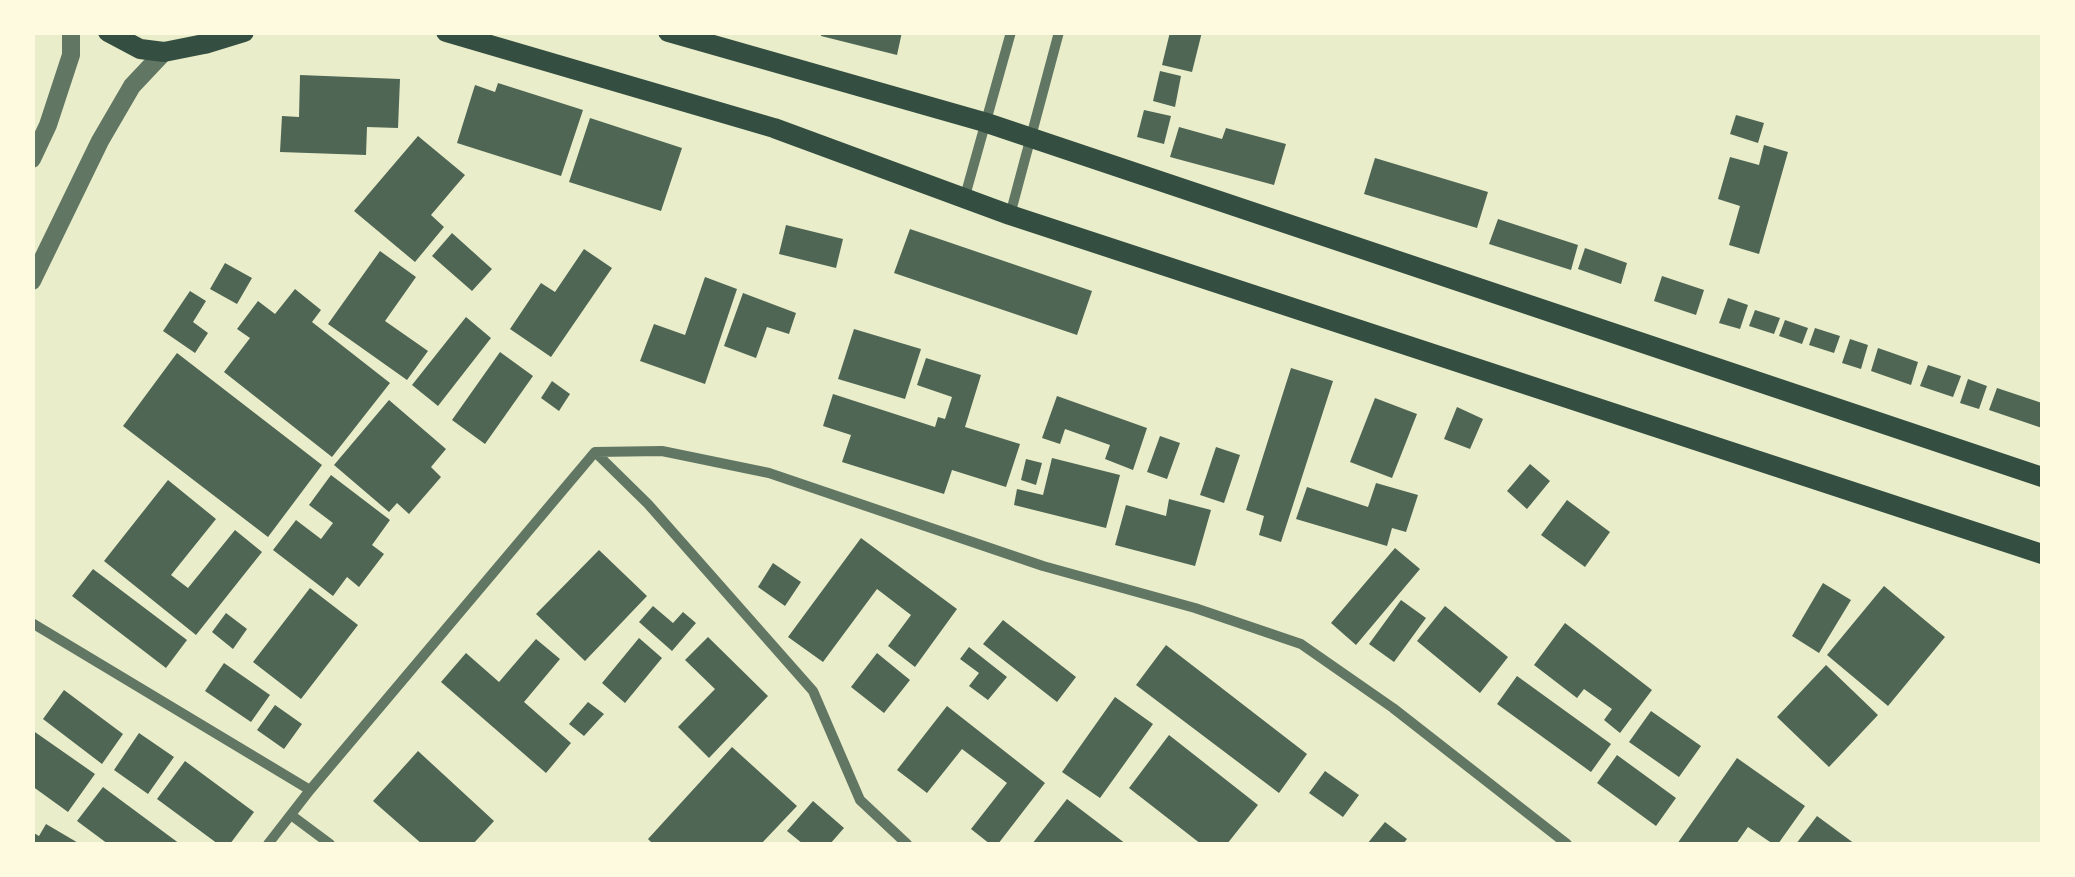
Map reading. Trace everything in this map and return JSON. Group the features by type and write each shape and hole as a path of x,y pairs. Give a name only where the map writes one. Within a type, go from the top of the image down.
{"main road":[{"path":"108,32 140,50 164,52 244,32"},
{"path":"446,32 774,128 1010,215 2042,554"},
{"path":"668,32 984,122 2042,477"}],"street":[{"path":"32,160 71,55 71,32"},
{"path":"965,196 1011,32"},
{"path":"1010,215 1059,32"},
{"path":"32,281 100,141 132,86 164,52"},
{"path":"595,452 648,504 813,691 860,800 907,844"},
{"path":"268,844 595,452 662,452 768,473 1044,566 1195,608 1301,644 1393,708 1567,844"},
{"path":"32,623 310,790"},
{"path":"291,814 330,844"}],"building":[{"path":"822,32 902,32 897,55 821,36"},
{"path":"1170,32 1202,32 1192,72 1162,65"},
{"path":"1160,71 1181,76 1175,107 1153,101"},
{"path":"300,75 400,79 398,128 367,127 366,155 280,152 282,116 299,117"},
{"path":"498,83 583,110 561,176 457,143 475,85 495,92"},
{"path":"1144,110 1171,116 1164,144 1137,137"},
{"path":"1736,115 1764,123 1758,143 1730,134"},
{"path":"590,118 682,148 661,211 569,182"},
{"path":"1179,127 1222,139 1226,128 1286,144 1274,185 1170,157"},
{"path":"418,136 465,175 431,215 444,227 415,262 354,211"},
{"path":"1764,145 1788,152 1759,254 1729,245 1740,206 1718,199 1730,157 1759,165"},
{"path":"1375,158 1488,192 1477,228 1364,194"},
{"path":"1498,219 1578,245 1571,270 1489,244"},
{"path":"786,225 843,239 836,268 779,254"},
{"path":"910,229 1092,291 1077,335 894,273"},
{"path":"452,233 492,269 472,291 432,256"},
{"path":"1585,248 1627,263 1621,284 1578,269"},
{"path":"584,249 612,268 551,357 510,329 541,283 555,292"},
{"path":"380,251 416,277 385,321 428,351 407,380 328,324"},
{"path":"225,263 252,278 237,304 210,289"},
{"path":"1662,276 1704,290 1696,315 1654,301"},
{"path":"705,277 737,289 705,384 640,361 654,324 685,335"},
{"path":"295,289 321,310 312,322 390,383 332,457 224,372 250,338 237,329 258,301 275,314"},
{"path":"190,291 206,301 193,322 208,333 195,353 163,331"},
{"path":"743,293 796,313 789,334 767,327 756,358 724,346"},
{"path":"1728,298 1748,305 1740,329 1719,323"},
{"path":"1755,310 1780,318 1774,334 1749,326"},
{"path":"466,317 491,338 438,406 412,385"},
{"path":"1785,320 1808,328 1802,344 1779,336"},
{"path":"1815,328 1840,336 1834,353 1809,345"},
{"path":"854,329 921,349 905,399 838,379"},
{"path":"1850,339 1868,345 1861,369 1842,363"},
{"path":"1878,348 1918,362 1911,385 1871,371"},
{"path":"500,352 533,376 485,444 452,420"},
{"path":"177,353 322,465 268,537 123,426"},
{"path":"926,358 981,375 965,427 1020,444 1006,487 952,470 944,494 842,462 851,435 823,426 833,394 935,427 938,417 945,419 952,397 917,385"},
{"path":"1928,365 1961,376 1953,397 1920,386"},
{"path":"1291,368 1333,381 1281,542 1259,535 1264,516 1246,510"},
{"path":"1968,379 1987,386 1979,409 1960,403"},
{"path":"552,381 570,394 559,411 541,398"},
{"path":"1997,388 2042,403 2042,428 1989,410"},
{"path":"1057,396 1147,428 1133,470 1105,459 1110,445 1065,429 1060,444 1042,438"},
{"path":"1375,398 1417,414 1392,478 1350,462"},
{"path":"389,400 446,449 431,467 441,477 409,514 397,503 389,512 334,465"},
{"path":"1457,407 1483,419 1470,449 1444,439"},
{"path":"1160,436 1180,443 1167,479 1147,472"},
{"path":"1216,447 1240,455 1224,503 1200,495"},
{"path":"1052,458 1120,475 1106,528 1014,505 1017,489 1043,495"},
{"path":"1026,459 1042,463 1036,485 1021,480"},
{"path":"1530,464 1550,481 1527,509 1507,491"},
{"path":"331,475 390,520 372,545 384,554 359,587 347,577 333,596 273,550 296,520 321,539 333,523 309,505"},
{"path":"168,480 216,519 171,575 188,588 235,530 262,552 196,635 104,561"},
{"path":"1376,483 1418,495 1406,532 1392,528 1387,546 1296,519 1307,487 1368,507"},
{"path":"1169,499 1211,510 1195,566 1115,545 1126,505 1166,516"},
{"path":"1567,500 1610,532 1585,567 1541,535"},
{"path":"861,538 957,609 915,667 888,646 911,615 877,589 823,662 788,637"},
{"path":"1395,548 1420,569 1356,645 1331,623"},
{"path":"599,550 647,596 585,661 536,614"},
{"path":"773,563 801,582 785,606 758,587"},
{"path":"93,569 187,640 166,668 72,596"},
{"path":"1823,583 1851,600 1819,653 1792,636"},
{"path":"1884,586 1945,637 1888,706 1827,655"},
{"path":"310,588 358,625 301,699 253,662"},
{"path":"1401,600 1426,618 1394,662 1369,644"},
{"path":"653,606 673,623 683,612 696,623 672,651 639,622"},
{"path":"1445,606 1508,657 1480,693 1417,641"},
{"path":"226,613 247,629 233,649 212,632"},
{"path":"1003,620 1076,677 1057,702 983,644"},
{"path":"1565,623 1652,690 1620,733 1604,720 1612,709 1584,689 1577,698 1534,665"},
{"path":"708,637 768,696 709,758 678,727 715,689 685,660"},
{"path":"639,638 662,658 625,703 602,683"},
{"path":"536,639 560,659 524,702 571,743 546,773 441,682 466,653 499,682"},
{"path":"1166,645 1307,754 1279,793 1136,685"},
{"path":"969,647 1007,677 988,700 969,686 979,673 960,659"},
{"path":"877,653 910,680 884,713 851,687"},
{"path":"224,663 270,695 251,722 205,691"},
{"path":"1826,665 1878,715 1829,767 1777,717"},
{"path":"1517,676 1611,744 1591,772 1497,704"},
{"path":"64,690 123,734 102,764 43,719"},
{"path":"1115,697 1153,724 1100,798 1062,772"},
{"path":"588,702 604,714 584,736 569,724"},
{"path":"275,705 302,724 284,749 257,730"},
{"path":"947,706 1045,783 998,844 990,844 971,829 1007,783 962,749 927,793 897,770"},
{"path":"1651,711 1701,746 1679,777 1629,742"},
{"path":"32,730 95,774 68,812 32,786"},
{"path":"139,733 174,757 148,794 114,770"},
{"path":"1169,735 1258,805 1227,844 1201,844 1129,788"},
{"path":"732,747 797,806 761,844 653,844 648,839"},
{"path":"418,751 494,821 473,844 422,844 373,801"},
{"path":"1617,755 1676,798 1656,826 1597,783"},
{"path":"1737,758 1805,806 1778,844 1748,827 1736,844 1677,844"},
{"path":"185,761 254,812 230,844 218,844 157,799"},
{"path":"1325,771 1359,795 1343,817 1309,793"},
{"path":"103,787 180,844 108,844 77,821"},
{"path":"1067,799 1126,844 1032,844"},
{"path":"813,801 844,828 830,844 803,844 787,831"},
{"path":"1817,816 1855,844 1796,844"},
{"path":"1385,822 1407,839 1403,844 1367,844"},
{"path":"46,824 80,844 32,844 32,832 39,836"}]}
